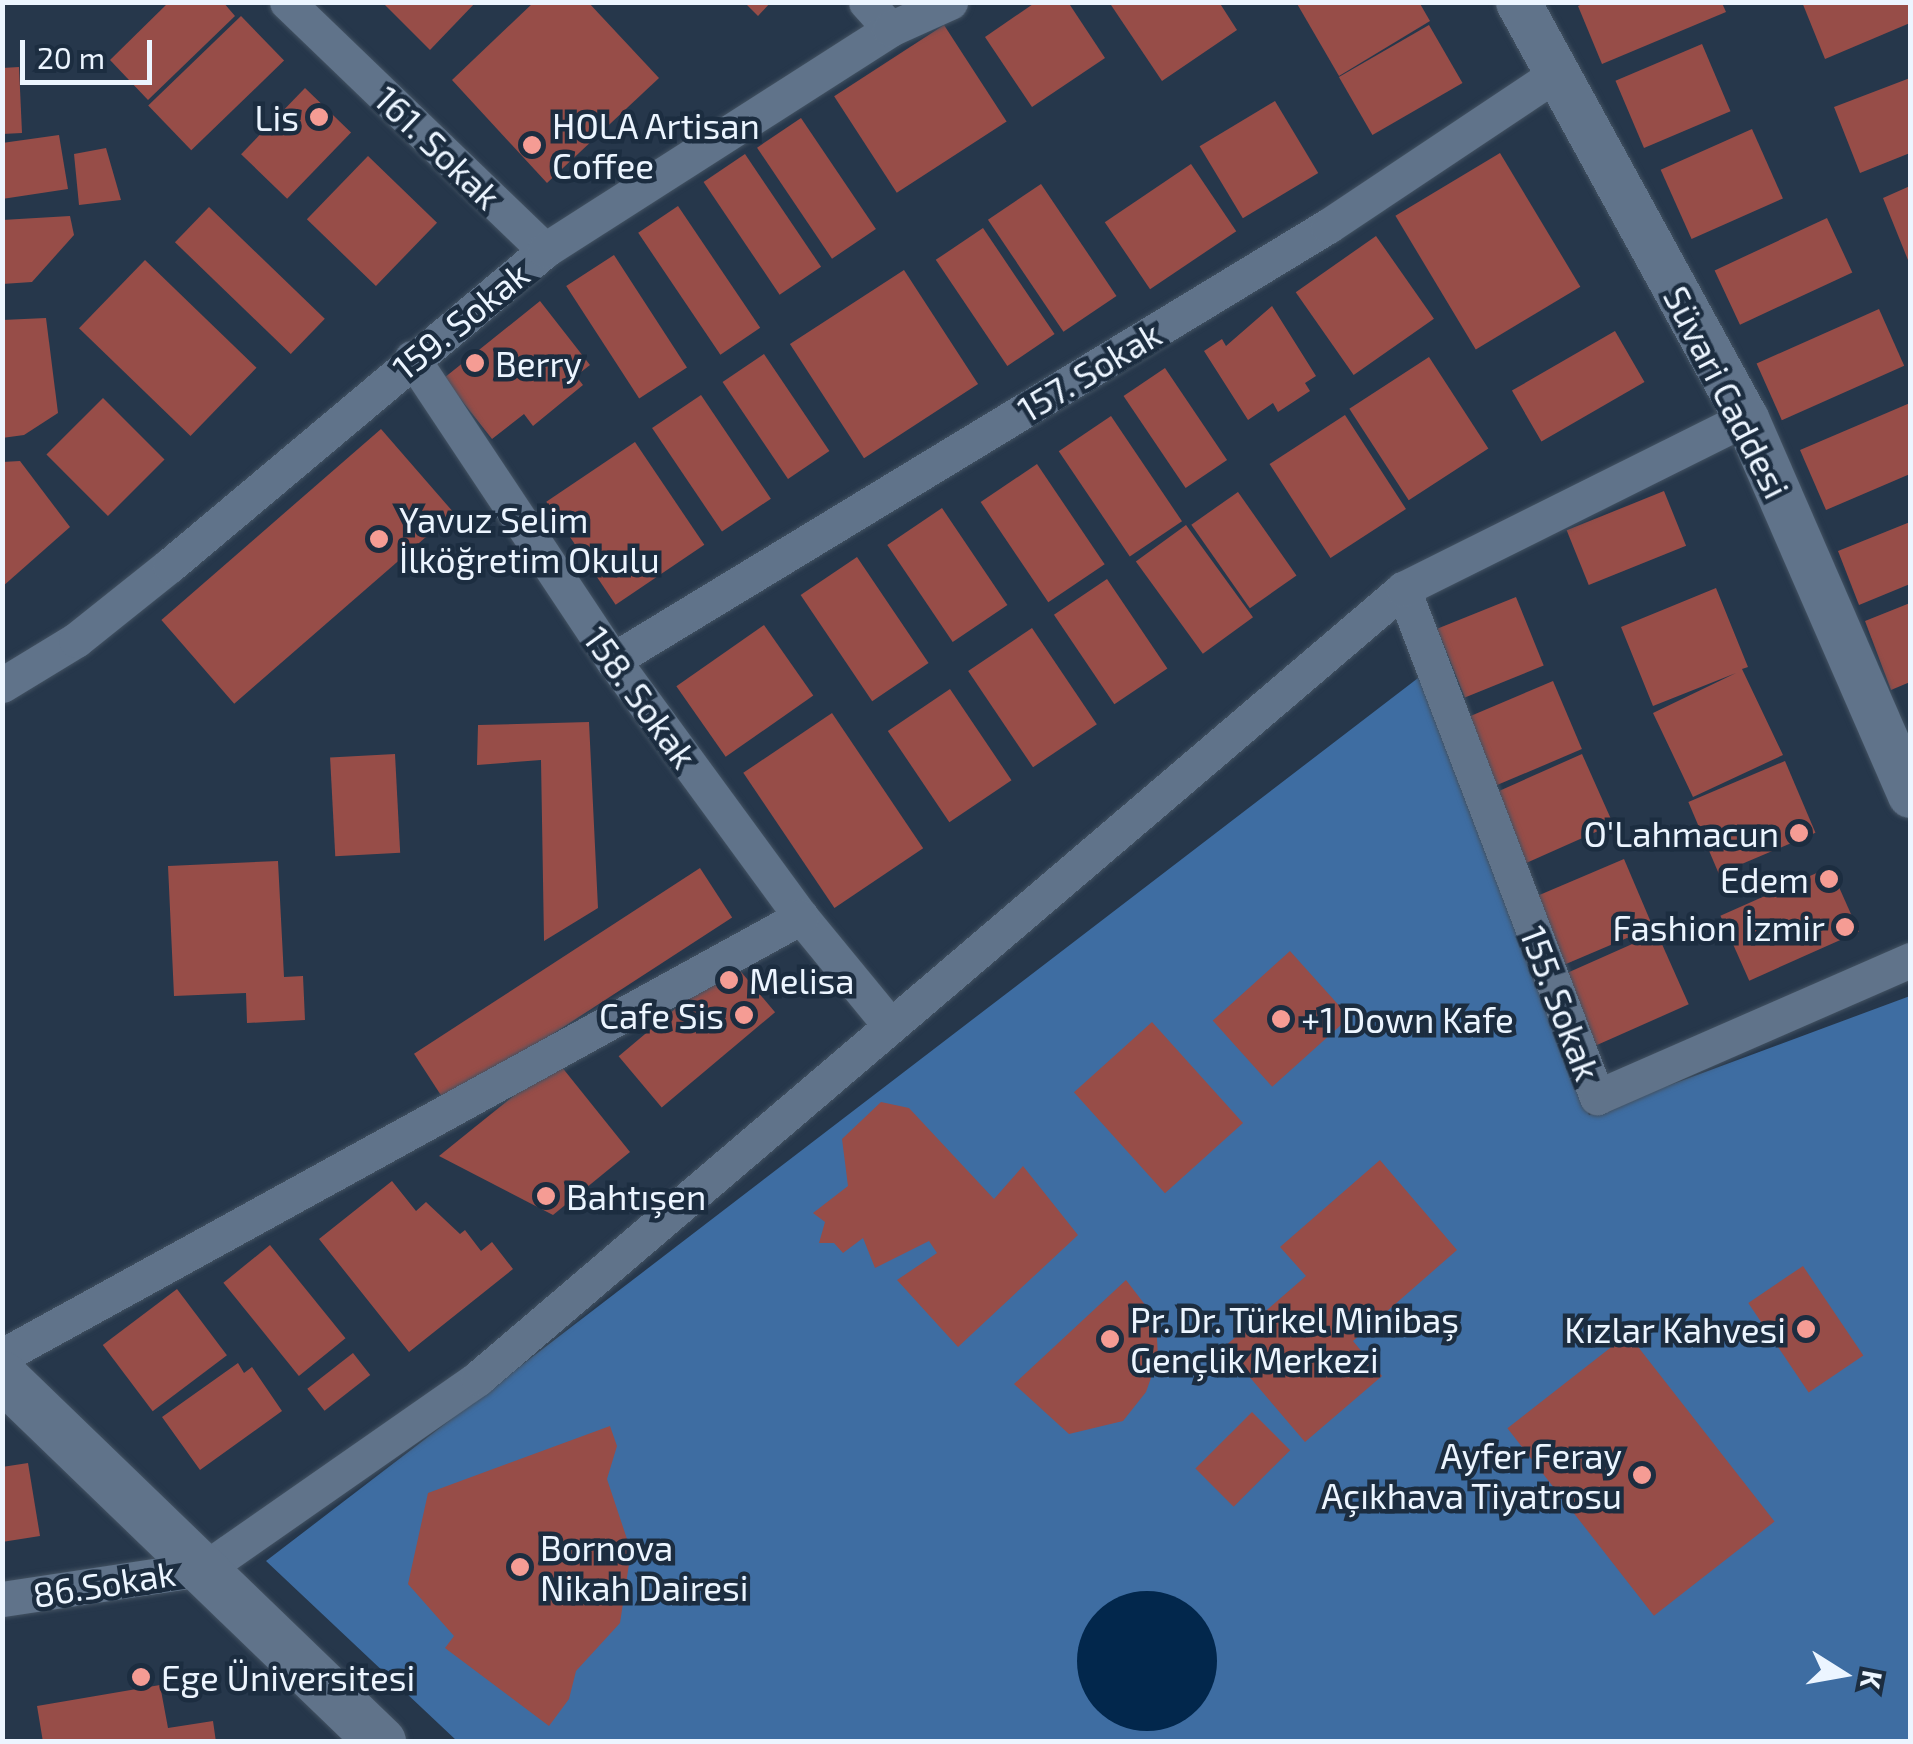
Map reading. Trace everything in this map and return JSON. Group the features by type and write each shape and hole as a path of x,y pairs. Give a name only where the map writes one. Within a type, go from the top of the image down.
{"main road":[{"path":"2,1376 206,1568 381,1742"}],"street":[{"name":"161. Sokak","path":"287,2 545,250"},
{"path":"866,2 890,29"},
{"name":"159. Sokak","path":"2,685 116,608 545,250 890,29 950,2"},
{"name":"Süvari Caddesi","path":"1518,2 1746,418 1910,795"},
{"name":"157. Sokak","path":"613,660 1328,226 1559,72"},
{"name":"158. Sokak","path":"412,358 613,660 801,917 889,1024"},
{"path":"206,1568 478,1378 1403,589 1746,418"},
{"name":"155. Sokak","path":"1403,589 1598,1097 1910,960"},
{"path":"2,1356 801,917"},
{"name":"86.Sokak","path":"2,1599 206,1568"}],"shaded area":[{"path":"1422,675 1589,1115 1910,996 1910,1741 457,1741 266,1561"},
{"path":"1147,1591 1174,1596 1197,1611 1212,1634 1217,1661 1212,1688 1197,1711 1174,1726 1147,1731 1120,1726 1097,1711 1082,1688 1077,1661 1082,1634 1097,1611 1120,1596"}],"building":[{"path":"169,2 223,2 235,16 148,100 110,60"},
{"path":"382,2 476,2 430,50"},
{"path":"534,2 588,2 659,78 547,183 452,80"},
{"path":"744,2 771,2 758,16"},
{"path":"1036,2 1068,2 1105,58 1032,107 985,37"},
{"path":"1109,2 1219,2 1237,30 1162,81"},
{"path":"1296,2 1419,2 1430,21 1339,76"},
{"path":"1802,2 1910,2 1910,23 1825,59"},
{"path":"1722,3 1726,12 1602,64 1578,6"},
{"path":"241,16 284,61 191,150 148,106"},
{"path":"944,25 1007,121 897,193 834,96"},
{"path":"1429,25 1462,83 1372,135 1339,77"},
{"path":"1702,44 1731,111 1644,148 1615,81"},
{"path":"19,67 22,133 2,134 2,68"},
{"path":"1910,78 1910,153 1860,173 1834,107"},
{"path":"305,88 351,132 287,199 241,154"},
{"path":"1275,101 1318,173 1243,218 1200,146"},
{"path":"801,118 876,229 832,259 757,148"},
{"path":"1752,129 1783,198 1692,239 1661,170"},
{"path":"59,135 68,189 2,199 2,143"},
{"path":"106,148 121,200 79,205 74,154"},
{"path":"1500,153 1580,287 1476,350 1395,216"},
{"path":"745,154 821,267 780,295 704,182"},
{"path":"368,156 437,223 376,286 307,219"},
{"path":"1191,164 1236,231 1150,289 1105,222"},
{"path":"1041,184 1116,296 1063,332 988,220"},
{"path":"1910,186 1910,265 1883,198"},
{"path":"678,206 760,328 720,355 638,233"},
{"path":"209,207 325,319 291,354 175,242"},
{"path":"70,216 74,235 32,282 2,284 2,220"},
{"path":"1827,218 1852,272 1740,325 1715,270"},
{"path":"983,228 1055,334 1007,366 936,260"},
{"path":"1376,236 1434,319 1354,375 1296,292"},
{"path":"614,255 687,367 639,398 566,286"},
{"path":"145,260 256,368 191,436 79,328"},
{"path":"904,270 978,384 864,458 790,344"},
{"path":"540,301 590,365 576,376 583,385 533,426 524,414 492,439 444,378"},
{"path":"1272,306 1316,376 1305,383 1310,391 1278,412 1273,403 1248,420 1204,351 1222,339 1226,346"},
{"path":"1879,309 1904,366 1782,420 1757,364"},
{"path":"46,318 58,413 24,435 2,438 2,320"},
{"path":"1615,331 1644,382 1541,442 1512,390"},
{"path":"764,354 829,451 788,479 723,382"},
{"path":"1429,357 1488,448 1409,500 1349,409"},
{"path":"1165,368 1227,460 1186,488 1124,396"},
{"path":"701,395 771,499 722,532 652,428"},
{"path":"103,398 165,460 108,516 46,455"},
{"path":"1910,403 1910,474 1826,510 1800,450"},
{"path":"1345,415 1406,509 1331,558 1270,464"},
{"path":"1111,416 1182,521 1130,557 1059,451"},
{"path":"381,429 454,513 234,704 161,620"},
{"path":"635,442 704,545 616,605 546,502"},
{"path":"20,461 70,527 2,587 2,462"},
{"path":"1037,464 1105,564 1048,602 981,502"},
{"path":"1664,491 1686,546 1589,585 1567,530"},
{"path":"1238,492 1297,576 1250,608 1191,525"},
{"path":"942,508 1007,605 953,642 887,545"},
{"path":"1910,522 1910,584 1859,605 1838,551"},
{"path":"1186,525 1253,617 1203,654 1136,561"},
{"path":"857,557 929,663 872,701 801,595"},
{"path":"1107,579 1167,669 1114,704 1054,615"},
{"path":"1716,588 1748,667 1742,669 1783,755 1693,797 1653,713 1736,673 1653,706 1621,627"},
{"path":"1516,597 1544,666 1465,697 1437,629"},
{"path":"1910,603 1910,682 1891,690 1865,621"},
{"path":"764,625 813,695 726,757 676,686"},
{"path":"1032,628 1097,724 1033,767 968,671"},
{"path":"1553,681 1582,749 1487,789 1458,721"},
{"path":"950,689 1012,780 949,822 888,731"},
{"path":"832,713 923,848 834,908 743,773"},
{"path":"589,722 598,908 544,941 541,760 477,765 478,725"},
{"path":"395,754 400,853 335,856 330,757"},
{"path":"1582,754 1613,824 1519,866 1488,796"},
{"path":"1785,761 1815,833 1719,874 1688,802"},
{"path":"1624,859 1653,927 1564,965 1535,897"},
{"path":"278,861 284,977 303,976 305,1020 247,1023 246,993 174,996 168,866"},
{"path":"1830,867 1859,932 1749,981 1720,916"},
{"path":"700,868 732,917 446,1103 414,1054"},
{"path":"1657,933 1689,1004 1596,1045 1565,974"},
{"name":"+1 Down Kafe","path":"1290,951 1350,1017 1272,1087 1213,1021"},
{"path":"732,961 775,1012 662,1107 619,1056"},
{"path":"1152,1022 1243,1123 1165,1193 1074,1092"},
{"path":"557,1061 630,1152 553,1215 439,1156"},
{"path":"881,1102 909,1108 994,1199 1023,1166 1078,1235 958,1347 897,1280 937,1253 929,1241 875,1268 863,1238 843,1253 834,1243 819,1243 825,1222 813,1213 848,1186 842,1139"},
{"path":"1380,1160 1457,1250 1353,1341 1382,1376 1305,1442 1224,1347 1306,1276 1280,1247"},
{"path":"392,1181 416,1211 426,1202 460,1234 465,1230 481,1251 492,1242 513,1269 409,1352 319,1239"},
{"path":"270,1245 346,1338 299,1376 223,1283"},
{"name":"Kızlar Kahvesi","path":"1803,1266 1863,1356 1809,1392 1748,1303"},
{"name":"Pr. Dr. Türkel Minibaş Gençlik Merkezi","path":"1126,1280 1156,1319 1158,1358 1146,1392 1123,1421 1069,1434 1014,1384"},
{"path":"177,1289 227,1355 153,1411 103,1345"},
{"name":"Ayfer Feray Açıkhava Tiyatrosu","path":"1628,1334 1775,1522 1654,1616 1507,1428"},
{"path":"353,1353 370,1375 325,1411 307,1389"},
{"path":"238,1363 244,1373 252,1367 282,1411 200,1470 162,1417"},
{"path":"1252,1412 1290,1450 1234,1507 1195,1469"},
{"name":"Bornova Nikah Dairesi","path":"610,1426 617,1446 607,1479 631,1551 620,1623 576,1671 569,1699 549,1726 445,1648 454,1636 408,1584 428,1493"},
{"path":"28,1463 40,1536 2,1542 2,1467"},
{"path":"160,1685 168,1728 213,1721 216,1742 43,1742 37,1706"}],"place":[{"name":"Lis","path":"319,117"},
{"name":"HOLA Artisan Coffee","path":"532,145"},
{"name":"Berry","path":"475,363"},
{"name":"Yavuz Selim İlköğretim Okulu","path":"379,539"},
{"name":"O'Lahmacun","path":"1799,833"},
{"name":"Edem","path":"1829,879"},
{"name":"Fashion İzmir","path":"1845,927"},
{"name":"Melisa","path":"729,980"},
{"name":"Cafe Sis","path":"744,1015"},
{"name":"+1 Down Kafe","path":"1281,1019"},
{"name":"Bahtışen","path":"546,1196"},
{"name":"Kızlar Kahvesi","path":"1806,1329"},
{"name":"Pr. Dr. Türkel Minibaş Gençlik Merkezi","path":"1110,1339"},
{"name":"Ayfer Feray Açıkhava Tiyatrosu","path":"1642,1475"},
{"name":"Bornova Nikah Dairesi","path":"520,1567"},
{"name":"Ege Üniversitesi","path":"141,1677"}]}
